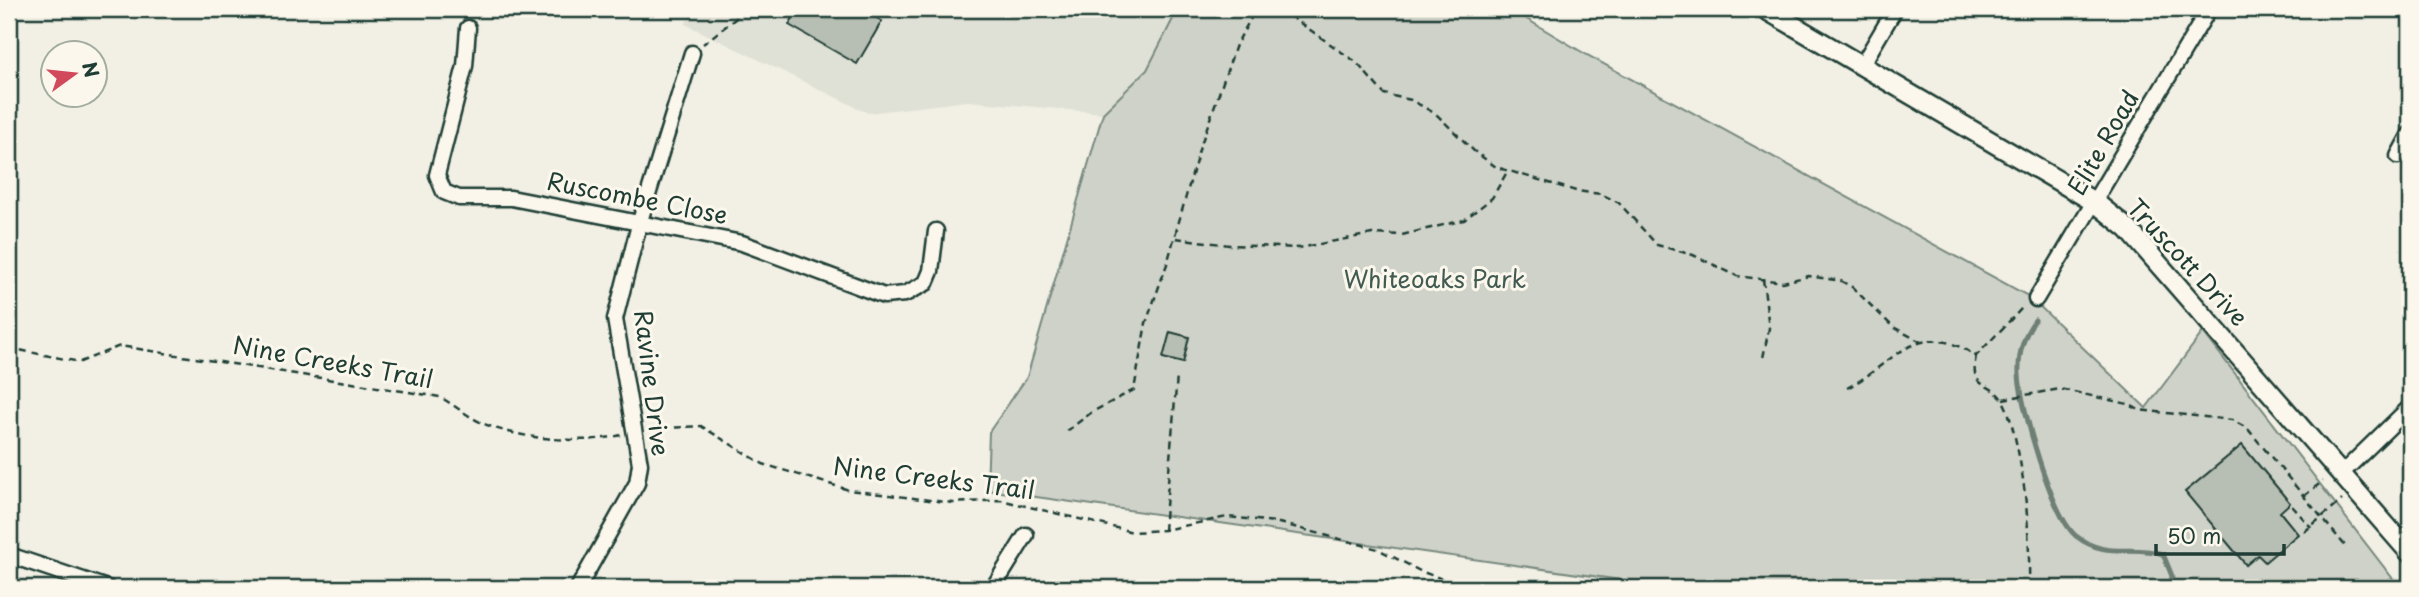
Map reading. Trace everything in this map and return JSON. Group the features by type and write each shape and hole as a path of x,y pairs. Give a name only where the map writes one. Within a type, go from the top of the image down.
{"street":[{"name":"Truscott Drive","path":"1765,9 2096,203 2128,229 2334,476 2355,488 2410,553"},
{"path":"1862,65 1895,9"},
{"name":"Elite Road","path":"2036,299 2096,203 2209,9"},
{"name":"Ruscombe Close","path":"468,28 465,66 437,175 444,191 458,198 511,198 742,243 884,296 905,294 926,283 936,231"},
{"name":"Ravine Drive","path":"578,588 637,482 640,464 615,319 640,221 692,53"},
{"path":"2398,156 2410,134"},
{"path":"2334,476 2410,407"},
{"path":"993,588 1026,534"},
{"path":"9,555 107,588"}],"path":[{"path":"1066,431 1092,412 1134,390 1146,323 1220,89 1236,45 1256,9"},
{"path":"1280,9 1356,62 1384,94 1411,100 1436,114 1474,151 1507,172 1576,191 1601,194 1619,203 1657,245 1693,255 1737,276 1783,282 1810,276 1840,281 1853,287 1893,327 1921,342"},
{"path":"692,53 744,12"},
{"path":"1175,238 1299,247 1372,234 1402,235 1464,220 1492,198 1507,172"},
{"path":"1763,279 1769,328 1763,358"},
{"path":"2029,588 2030,534 2024,486 2003,399 1976,380 1973,373 1976,356 1994,334 2036,299"},
{"path":"1847,388 1906,346 1921,342 1959,345 1976,356"},
{"name":"Nine Creeks Trail","path":"9,348 68,361 87,359 120,346 311,375 440,397 485,425 531,435 602,440 634,432 701,426 763,464 849,490 953,503 1001,500 1133,532 1164,530 1227,517 1275,522 1378,549 1420,571 1445,580 1524,587 1634,583 1664,588"},
{"path":"1164,530 1177,376"},
{"path":"2003,399 2070,390 2128,404 2139,410 2232,420 2247,428 2347,548"},
{"path":"2305,496 2334,476"},
{"path":"2304,532 2355,488"},
{"path":"2292,506 2311,527"}],"shaded area":[{"path":"694,9 1178,9 1147,70 1103,113 968,101 868,113 685,24"}],"green space":[{"name":"Whiteoaks Park","path":"1178,9 1510,9 1587,55 2030,297 2146,408 2203,332 2400,588 1677,588 987,490 989,432 1027,377 1103,113 1147,70"}],"building":[{"path":"798,9 861,9 882,21 857,64 789,25"},
{"path":"1170,332 1189,337 1183,363 1163,358"},
{"path":"2242,445 2290,503 2280,512 2298,534 2265,562 2258,555 2246,565 2185,492"}],"waterway":[{"path":"2035,320 2022,346 2019,375 2025,411 2039,460 2057,507 2076,536 2098,548 2163,554 2172,576 2170,588"}]}
